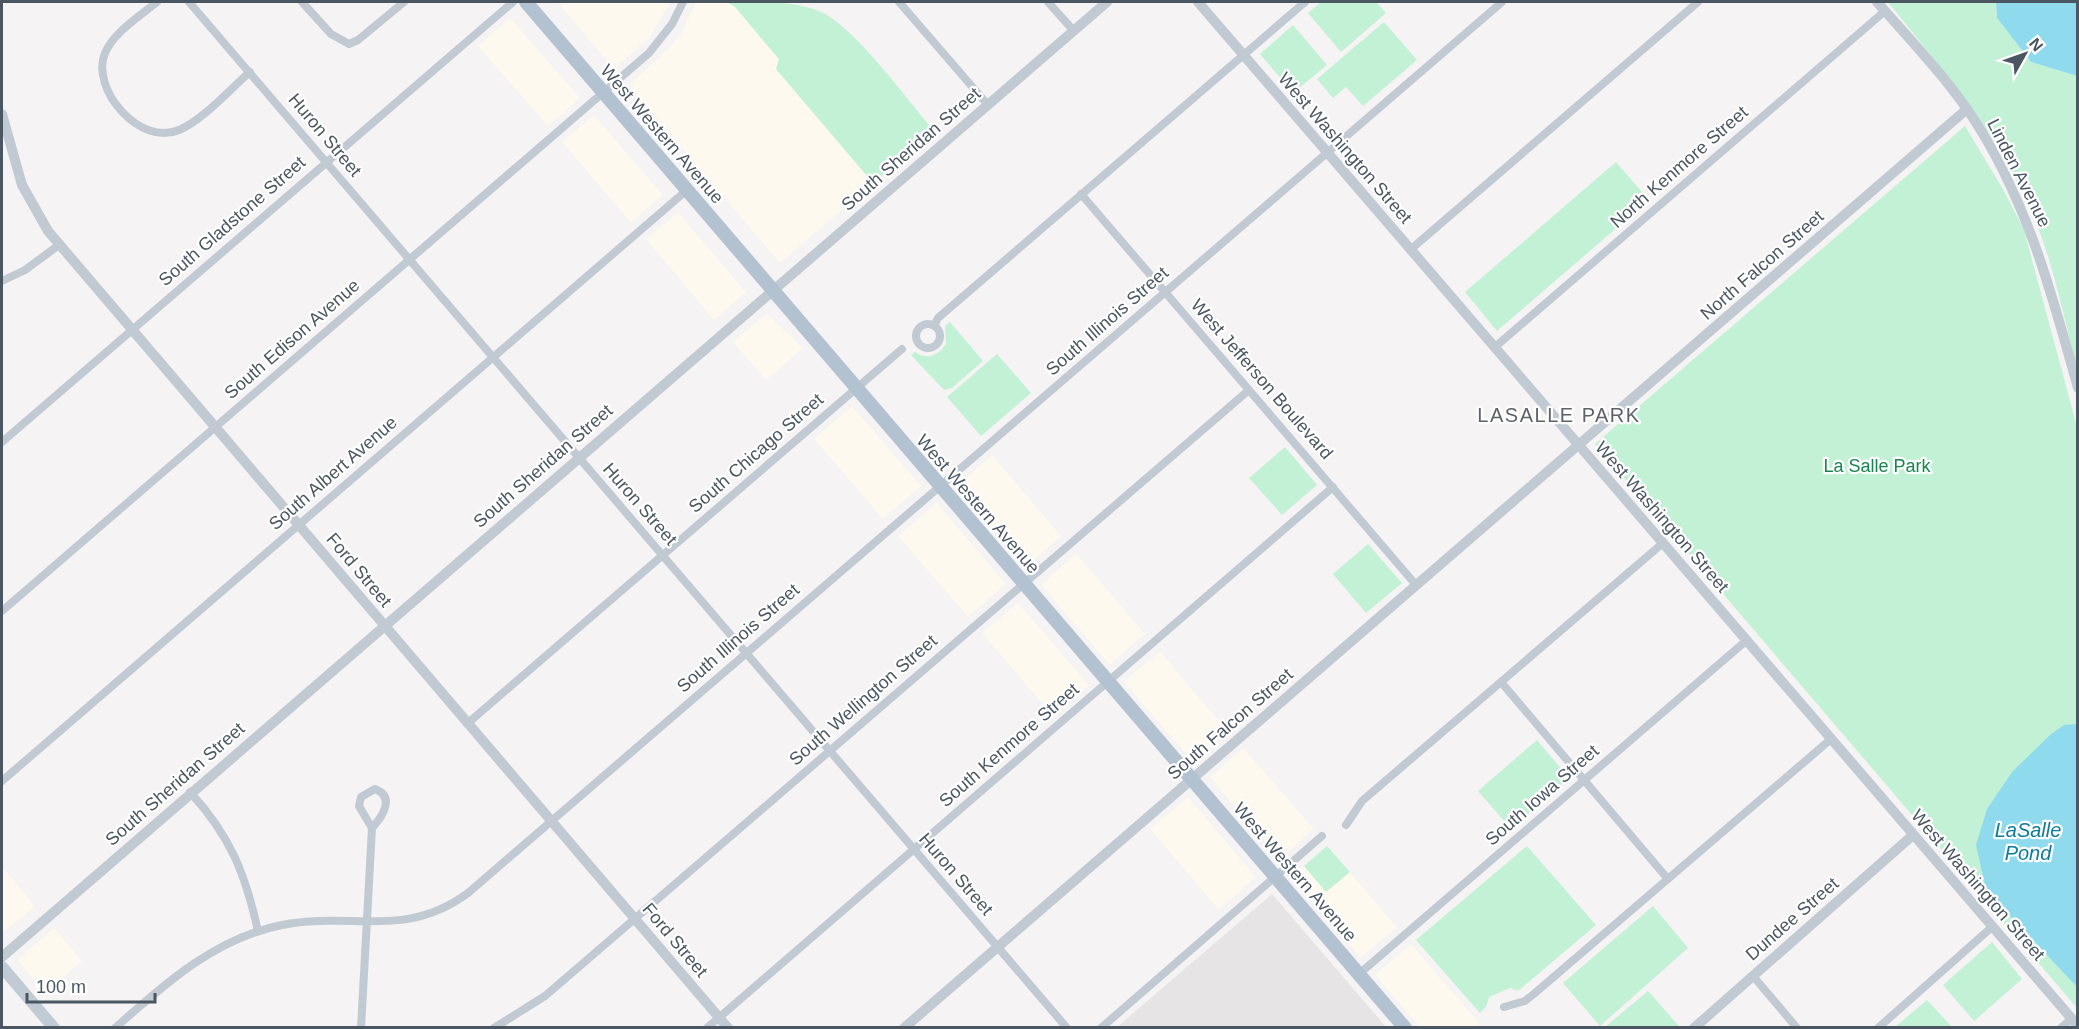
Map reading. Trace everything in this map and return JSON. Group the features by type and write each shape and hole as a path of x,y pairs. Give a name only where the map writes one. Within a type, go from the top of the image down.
{"main road":[{"name":"West Western Avenue","path":"526,2 855,389 1405,1028"},
{"path":"2,967 54,1028"}],"street":[{"path":"157,2 114,39 103,62 103,79 108,92 137,125 153,132 179,130 250,72"},
{"name":"Huron Street","path":"189,2 828,752 1067,1028"},
{"path":"302,2 335,38 349,44 358,40 404,2"},
{"name":"South Gladstone Street","path":"2,442 513,2"},
{"name":"South Edison Avenue","path":"2,611 655,47 672,24 683,2"},
{"path":"899,2 987,105"},
{"path":"1048,2 1073,30"},
{"name":"South Sheridan Street","path":"2,957 190,792 1107,2"},
{"name":"West Washington Street","path":"1198,2 2074,1022"},
{"path":"934,326 938,318 1305,2"},
{"name":"South Illinois Street","path":"116,1028 188,967 218,948 258,931 318,920 402,922 443,909 468,893 1502,2"},
{"path":"1410,250 1698,2"},
{"name":"Linden Avenue","path":"1877,2 1967,109 2007,178 2030,228 2050,288 2078,388"},
{"name":"North Kenmore Street","path":"1495,347 1885,11"},
{"name":"North Falcon Street","path":"1578,445 1967,109"},
{"name":"Ford Street","path":"2,114 25,192 37,215 59,245 728,1028"},
{"name":"South Albert Avenue","path":"2,781 687,190"},
{"name":"West Jefferson Boulevard","path":"1081,194 1416,585"},
{"path":"2,281 25,270 59,245"},
{"name":"South Chicago Street","path":"468,723 902,349"},
{"name":"South Wellington Street","path":"494,1028 545,996 1249,390"},
{"name":"South Falcon Street","path":"904,1028 1578,445"},
{"name":"South Kenmore Street","path":"707,1028 1333,488"},
{"path":"1346,825 1362,801 1663,543"},
{"name":"South Iowa Street","path":"1359,974 1747,640"},
{"path":"1501,682 1667,878"},
{"path":"1504,1007 1525,1001 1535,993 1831,739"},
{"path":"190,792 214,820 236,855 249,888 258,931"},
{"path":"361,1028 372,828"},
{"name":"Dundee Street","path":"1694,1028 1913,835"},
{"path":"1101,1028 1322,836"},
{"path":"1878,1028 1992,927"},
{"path":"1753,976 1797,1028"},
{"path":"2061,1028 2074,1022"}],"shaded area":[{"path":"557,2 671,2 649,38 614,69"},
{"path":"696,2 727,2 735,7 779,60 776,69 873,183 780,263 629,85 669,48 682,32"},
{"path":"510,18 580,98 548,126 478,46"},
{"path":"594,115 663,195 631,223 562,142"},
{"path":"678,212 746,292 714,320 646,239"},
{"path":"767,314 803,348 766,380 733,342"},
{"path":"852,406 921,486 883,519 814,439"},
{"path":"992,455 1061,536 1026,567 957,486"},
{"path":"937,503 1006,584 968,617 898,536"},
{"path":"1076,553 1145,634 1110,665 1041,585"},
{"path":"1018,603 1089,685 1053,716 982,633"},
{"path":"1160,651 1228,732 1193,762 1124,682"},
{"path":"1243,748 1314,829 1280,859 1210,777"},
{"path":"1188,797 1256,877 1219,910 1150,829"},
{"path":"1327,846 1397,927 1361,958 1291,877"},
{"path":"2,867 35,906 2,934"},
{"path":"1272,894 1386,1027 1117,1027"},
{"path":"54,928 82,961 45,993 17,960"},
{"path":"1411,944 1480,1024 1476,1027 1420,1027 1375,975"}],"green space":[{"path":"727,2 792,4 805,6 827,15 841,25 869,53 934,131 873,183 776,69 779,59 735,7"},
{"path":"1321,2 1376,2 1386,13 1341,52 1308,13"},
{"path":"1888,2 1996,2 1997,18 2031,62 2077,76 2077,369 2048,256 2022,191 1977,116"},
{"path":"1384,22 1417,60 1363,106 1346,87 1333,98 1317,79"},
{"path":"1293,25 1327,65 1293,93 1260,54"},
{"name":"La Salle Park","path":"1965,126 2004,191 2024,230 2077,427 2077,1008 1595,444"},
{"path":"1616,162 1649,200 1497,331 1465,292"},
{"path":"950,322 983,361 952,388 944,390 911,355 915,352 928,356 939,351 946,344 945,326"},
{"path":"997,354 1031,393 981,436 947,397"},
{"path":"1285,447 1317,485 1282,515 1249,478"},
{"path":"1368,544 1402,583 1366,613 1333,574"},
{"path":"1537,740 1569,778 1511,829 1478,791"},
{"path":"1327,846 1350,872 1326,892 1304,866"},
{"path":"1527,846 1596,925 1518,991 1510,988 1489,997 1486,1007 1480,1013 1416,940"},
{"path":"1653,906 1688,948 1600,1026 1563,983"},
{"path":"1992,942 2022,979 1974,1021 1943,985"},
{"path":"1648,991 1679,1026 1605,1027"},
{"path":"1927,1000 1952,1027 1895,1027"}],"water":[{"path":"1996,2 2077,2 2077,76 2031,62 1997,18"},
{"name":"LaSalle Pond","path":"2078,724 2077,987 1986,890 1976,845 1987,809 2012,772 2050,735 2064,725"}],"district":[{"name":"LASALLE PARK","path":"1559,415"}]}
